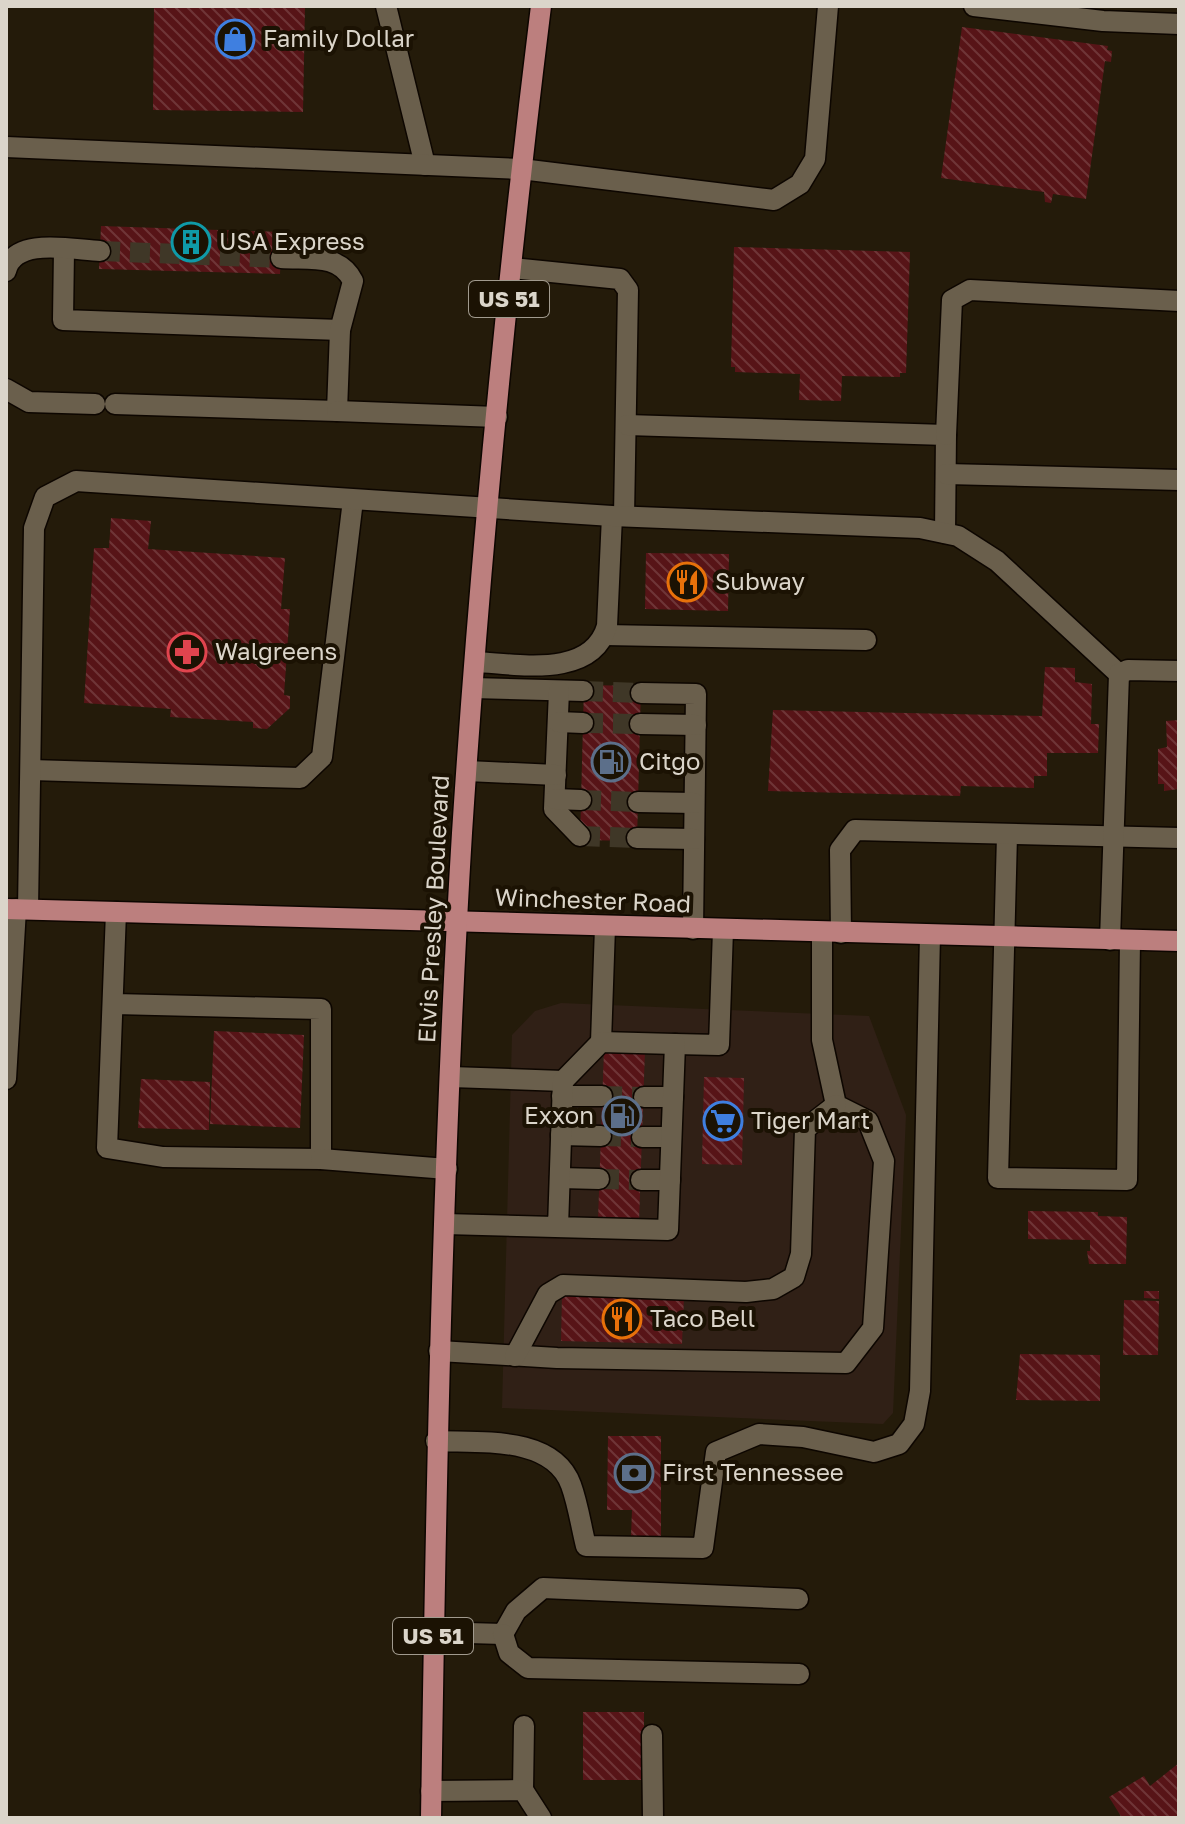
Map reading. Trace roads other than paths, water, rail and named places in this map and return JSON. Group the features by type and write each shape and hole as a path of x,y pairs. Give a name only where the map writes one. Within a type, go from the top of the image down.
{"main road":[{"name":"Elvis Presley Boulevard","path":"431,1818 436,1441 457,923 473,688 497,417 521,169 541,6"},
{"name":"Winchester Road","path":"17,909 1179,941"}],"lane":[{"path":"386,6 425,165"},
{"path":"6,147 521,169 774,200 800,184 815,159 828,6"},
{"path":"974,6 1103,21 1179,24"},
{"path":"6,271 17,254 30,248 100,251"},
{"path":"64,250 63,320 340,330"},
{"path":"281,258 336,261 347,268 353,281 340,330 337,411"},
{"path":"476,662 562,664 589,653 605,635 627,425 628,290 625,282 512,268"},
{"path":"945,533 952,300 957,295 970,290 1179,301"},
{"path":"6,389 29,402 497,417"},
{"path":"627,425 946,435"},
{"path":"946,474 1179,480"},
{"path":"6,1079 17,909 31,770 34,528 45,497 76,481 489,509 920,528 958,536 997,561 1119,674 1114,838 1127,1180 998,1178 1007,835"},
{"path":"31,770 300,778 322,757 353,500"},
{"path":"605,635 866,640"},
{"path":"1119,674 1128,670 1179,671"},
{"path":"473,688 583,691"},
{"path":"559,691 554,809 580,836"},
{"path":"641,693 696,694 693,929"},
{"path":"558,722 583,723"},
{"path":"640,724 696,725"},
{"path":"467,771 556,775"},
{"path":"555,799 581,800"},
{"path":"638,802 694,803"},
{"path":"836,1105 822,1040 840,850 855,830 1179,838"},
{"path":"637,838 694,839"},
{"path":"116,912 115,1004 107,1148 163,1157 321,1159 447,1169"},
{"path":"558,1227 563,1088 601,1042 605,927"},
{"path":"601,1042 719,1045 723,930"},
{"path":"436,1441 525,1446 549,1458 571,1482 586,1546 703,1548 716,1452 759,1434 803,1437 874,1452 899,1444 914,1424 920,1391 930,935"},
{"path":"115,1004 321,1009 321,1159"},
{"path":"445,1224 668,1230 675,1044"},
{"path":"451,1077 563,1088 602,1096"},
{"path":"644,1097 673,1097"},
{"path":"439,1351 515,1356 846,1363 873,1328 884,1161 868,1121 836,1105"},
{"path":"515,1356 548,1294 563,1285 746,1292 773,1289 794,1277 801,1254 805,1129 836,1105"},
{"path":"561,1135 601,1136"},
{"path":"642,1137 671,1137"},
{"path":"560,1178 599,1179"},
{"path":"641,1180 670,1180"},
{"path":"798,1599 543,1588 516,1611 503,1634 509,1653 528,1668 799,1674"},
{"path":"433,1632 503,1634"},
{"path":"524,1726 523,1790 541,1818"},
{"path":"652,1735 653,1818"},
{"path":"431,1791 523,1790"}],"tunnel":[{"path":"100,251 281,258"},
{"path":"583,691 641,693"},
{"path":"583,723 640,724"},
{"path":"581,800 638,802"},
{"path":"580,836 637,838"},
{"path":"602,1096 644,1097"},
{"path":"601,1136 642,1137"},
{"path":"599,1179 641,1180"}],"place":[{"name":"Family Dollar","path":"235,39"},
{"name":"USA Express","path":"191,242"},
{"name":"Subway","path":"687,582"},
{"name":"Walgreens","path":"187,652"},
{"name":"Citgo","path":"611,762"},
{"name":"Exxon","path":"622,1116"},
{"name":"Tiger Mart","path":"723,1121"},
{"name":"Taco Bell","path":"622,1319"},
{"name":"First Tennessee","path":"634,1473"}]}
